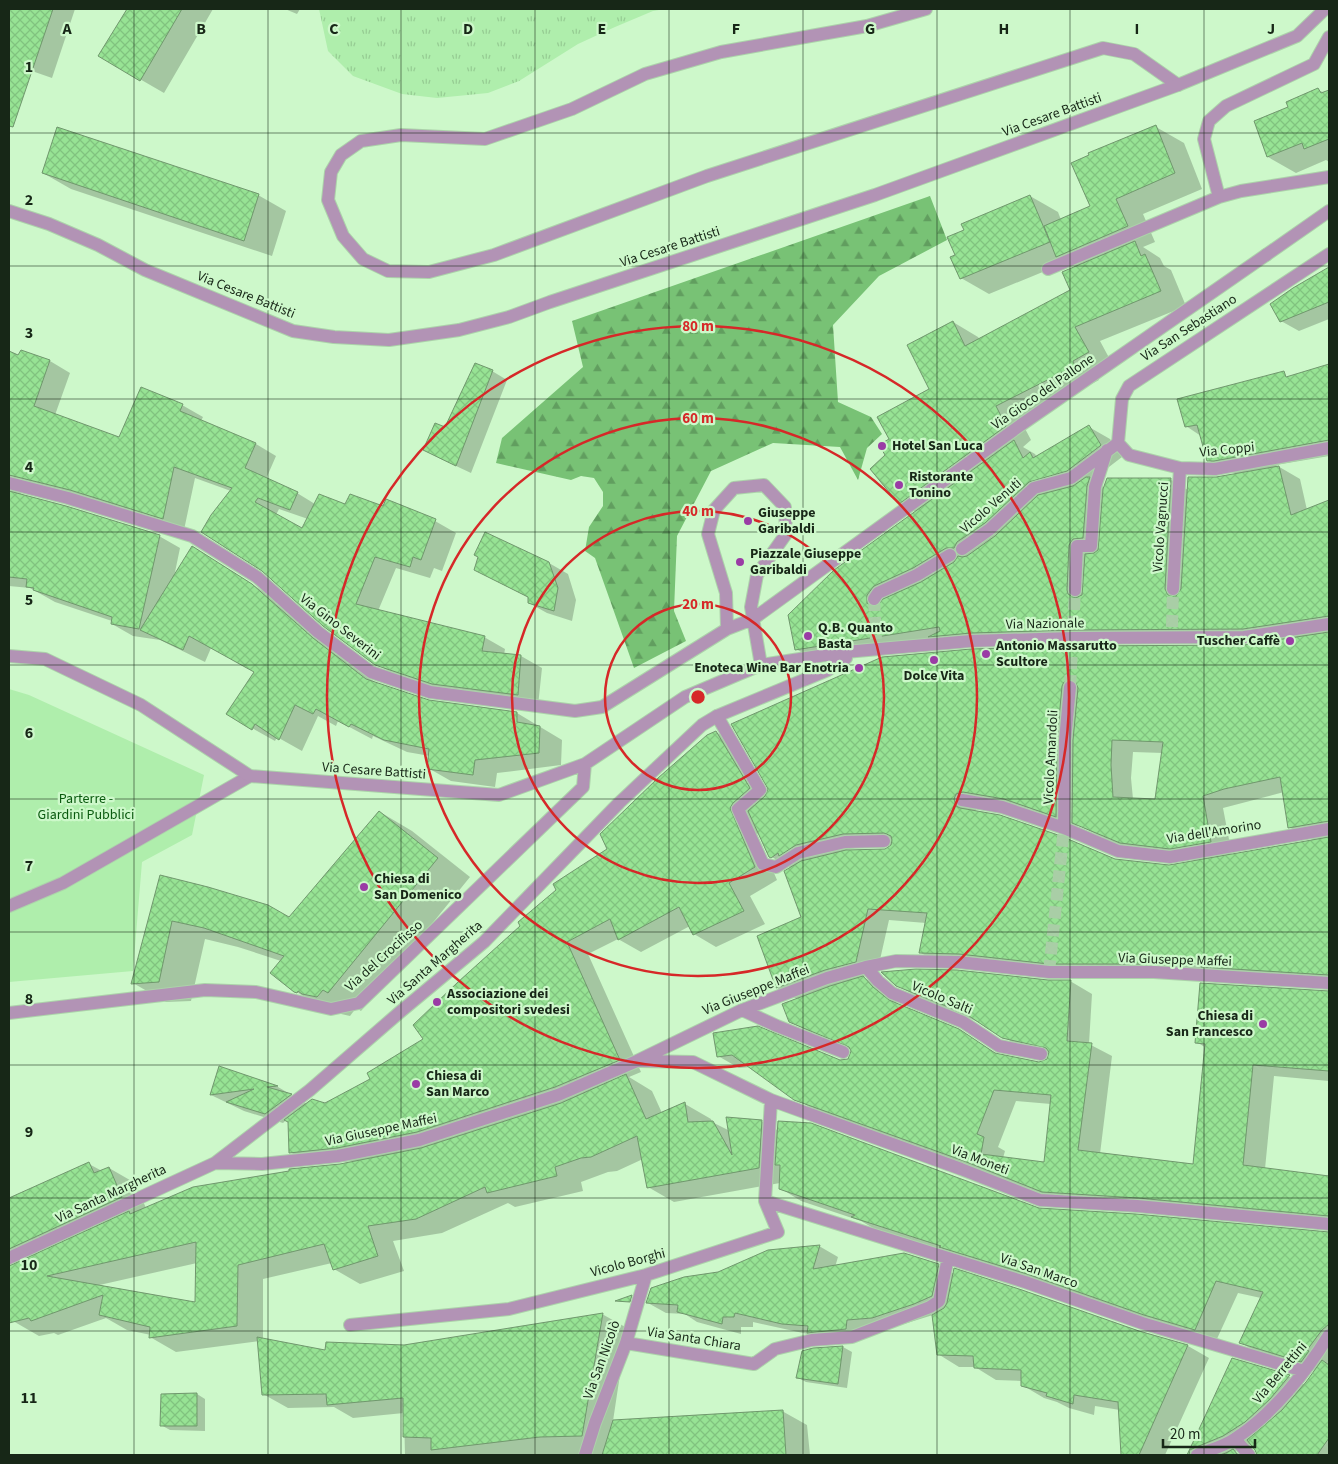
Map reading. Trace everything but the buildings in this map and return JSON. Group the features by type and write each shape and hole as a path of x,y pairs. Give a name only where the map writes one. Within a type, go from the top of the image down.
{"street":[{"path":"926,9 867,26 702,57 645,74 572,109 485,139 400,135 361,141 341,155 331,172 328,200 343,236 363,260 388,272 429,272 494,255 707,176 1103,48 1134,54 1178,85"},
{"name":"Via Cesare Battisti","path":"9,211 49,224 98,245 161,276 293,331 334,338 389,340 459,330 508,317 875,195 1178,85 1296,36 1326,9"},
{"path":"1219,197 1204,139 1209,121 1226,106 1314,64 1329,37"},
{"path":"1048,269 1219,197 1241,190 1329,178"},
{"name":"Via Gioco del Pallone","path":"753,619 1018,427 1329,211"},
{"name":"Via San Sebastiano","path":"1075,590 1077,546 1091,546 1095,487 1113,446 1122,399 1128,386 1329,254"},
{"name":"Via Coppi","path":"1113,446 1128,455 1180,468 1215,469 1329,448"},
{"name":"Vicolo Venuti","path":"874,599 878,593 917,575 990,529 1034,488 1071,478 1113,446"},
{"name":"Vicolo Vagnucci","path":"1173,588 1180,468"},
{"name":"Via Gino Severini","path":"9,483 68,498 192,536 257,577 318,632 371,672 430,692 575,710 602,707 727,629"},
{"path":"753,619 727,629 726,593 708,534 714,510 734,488 764,485 785,507 786,534 757,575 751,607 761,666"},
{"name":"Via Nazionale","path":"761,666 845,652 971,641 1172,633 1244,637 1329,624"},
{"path":"876,638 886,649"},
{"name":"Via Santa Margherita","path":"9,1258 215,1163 310,1090 484,942 619,803 702,725 716,716 828,670 846,658 845,652"},
{"name":"Via Cesare Battisti","path":"9,656 45,659 141,705 250,776 499,795 585,764 685,697 761,666"},
{"name":"Vicolo Amandoli","path":"1064,828 1065,740 1070,687"},
{"path":"716,716 760,790 738,809 763,864 776,867 798,853 845,842 884,841"},
{"name":"Via del Crocifisso","path":"9,1013 205,990 256,992 331,1010 359,1003 582,788 585,764"},
{"path":"9,906 63,883 250,776"},
{"name":"Via dell'Amorino","path":"962,800 1002,807 1064,828 1118,851 1170,857 1329,829"},
{"name":"Via Giuseppe Maffei","path":"215,1163 262,1164 338,1156 419,1140 558,1095 637,1061 742,1010 827,978 896,961 958,962 1049,972 1154,972 1329,983"},
{"name":"Vicolo Salti","path":"866,967 892,994 963,1022 999,1046 1041,1054"},
{"path":"742,1010 843,1052"},
{"name":"Via Moneti","path":"637,1061 693,1062 771,1100 961,1169 1040,1200 1137,1206 1329,1224"},
{"name":"Vicolo Borghi","path":"350,1325 509,1309 646,1275 778,1232 765,1201 771,1100"},
{"name":"Via San Marco","path":"765,1201 1026,1282 1142,1322 1304,1371"},
{"name":"Via Santa Chiara","path":"626,1343 754,1364 775,1349 812,1340 852,1337 930,1307 939,1301 948,1258"},
{"name":"Via San Nicolò","path":"585,1455 595,1423 626,1343 646,1275"},
{"name":"Via Berrettini","path":"1197,1455 1235,1439 1266,1415 1304,1371 1324,1354 1329,1335"},
{"path":"1235,1439 1249,1455"}],"green space":[{"path":"319,9 665,9 653,11 578,44 519,81 488,93 437,98 402,94 353,76 328,51"},
{"path":"930,196 947,240 879,276 833,325 838,402 871,417 882,434 867,448 858,480 840,447 773,443 711,471 677,536 674,611 686,641 634,668 595,558 585,551 589,527 603,506 603,492 594,478 581,476 571,480 496,463 502,438 583,367 572,321"},
{"name":"Parterre - Giardini Pubblici","path":"9,689 29,695 204,775 192,835 142,862 133,971 9,982"}],"tunnel":[{"path":"1172,627 1173,589"},
{"path":"1073,628 1075,590"},
{"path":"874,599 876,639"},
{"path":"1070,687 1072,648"},
{"path":"1049,972 1064,828"}],"place":[{"name":"Hotel San Luca","path":"882,446"},
{"name":"Ristorante Tonino","path":"899,485"},
{"name":"Giuseppe Garibaldi","path":"748,521"},
{"name":"Piazzale Giuseppe Garibaldi","path":"740,562"},
{"name":"Q.B. Quanto Basta","path":"808,636"},
{"name":"Tuscher Caffè","path":"1290,641"},
{"name":"Antonio Massarutto Scultore","path":"986,654"},
{"name":"Dolce Vita","path":"934,660"},
{"name":"Enoteca Wine Bar Enotria","path":"859,668"},
{"name":"Chiesa di San Domenico","path":"364,887"},
{"name":"Associazione dei compositori svedesi","path":"437,1002"},
{"name":"Chiesa di San Francesco","path":"1263,1024"},
{"name":"Chiesa di San Marco","path":"416,1084"}]}
